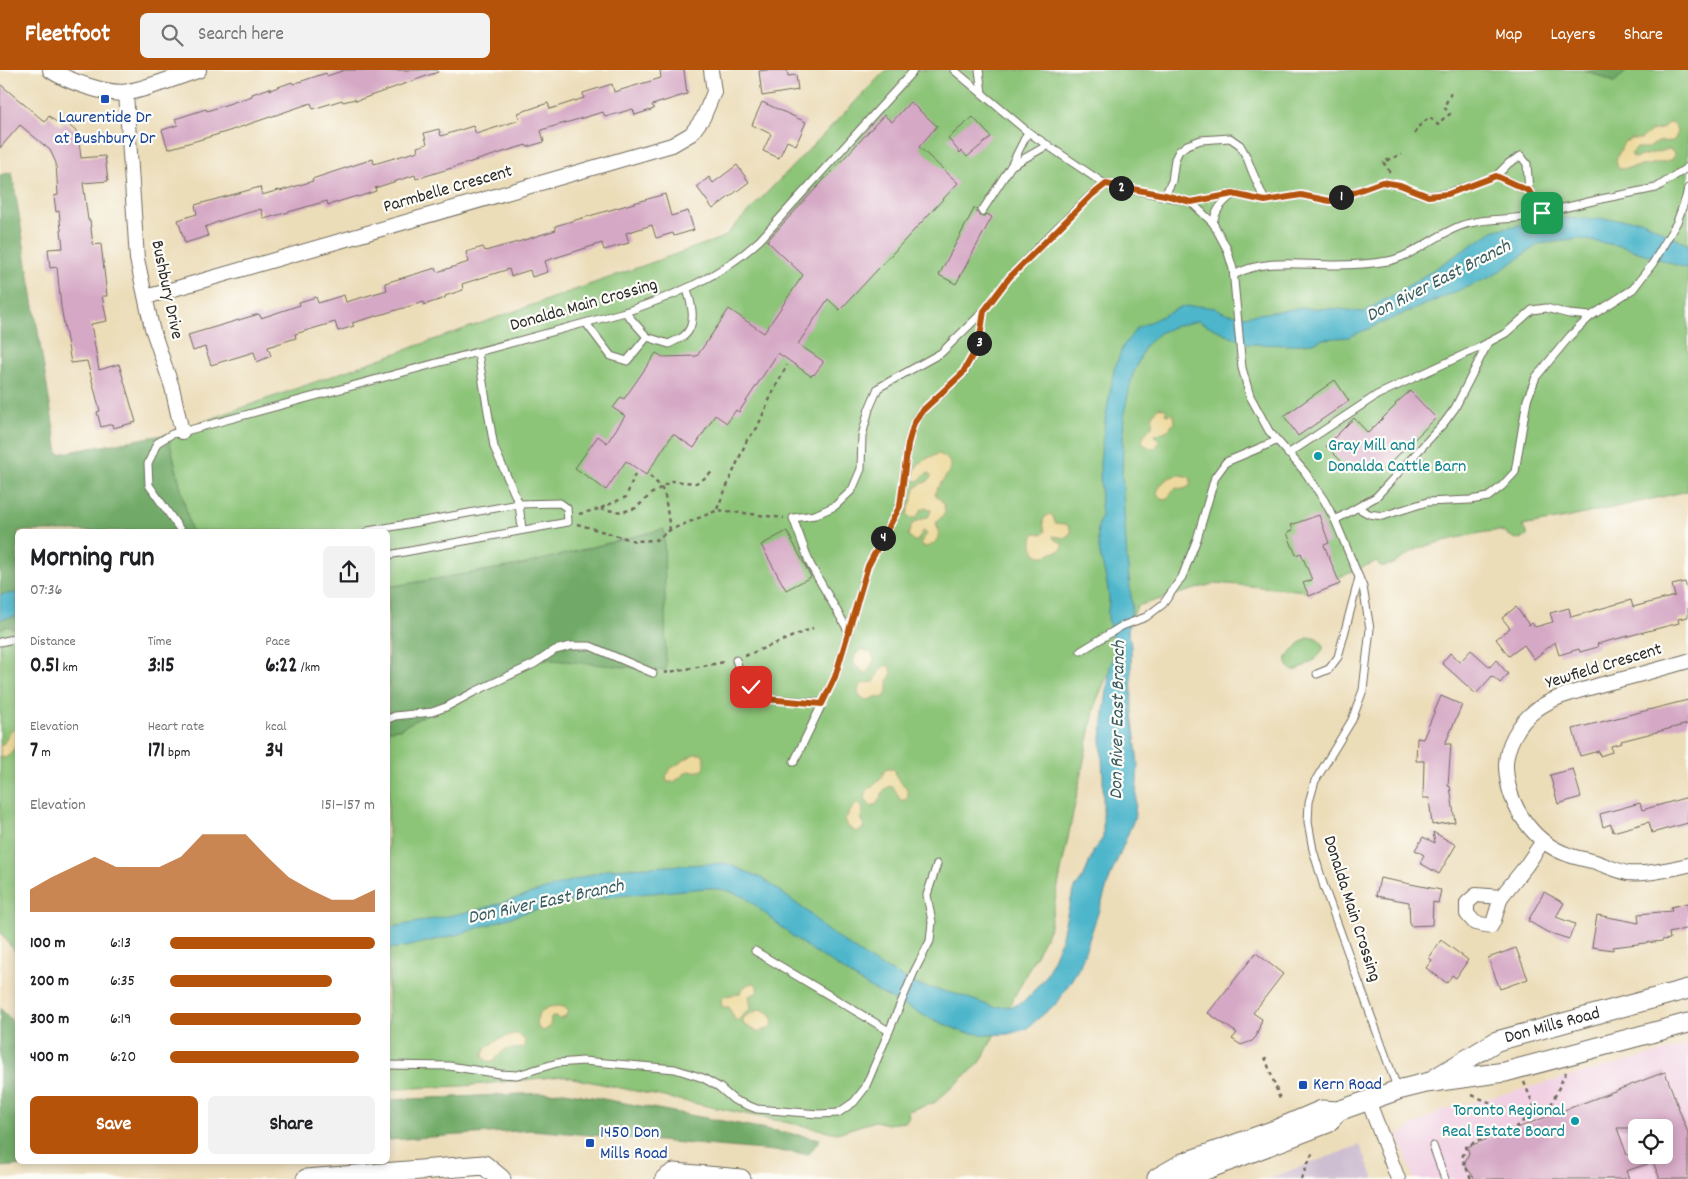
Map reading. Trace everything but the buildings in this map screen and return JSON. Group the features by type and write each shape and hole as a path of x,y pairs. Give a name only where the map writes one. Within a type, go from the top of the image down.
{"main road":[{"name":"Don Mills Road","path":"1426,1083 1497,1041 1688,990"},
{"name":"Don Mills Road","path":"1156,1179 1188,1177 1328,1123 1338,1111 1398,1090 1426,1083 1505,1072 1688,1023"},
{"path":"306,1179 397,1176 484,1165 501,1179"},
{"path":"665,1179 674,1173 741,1179"}],"street":[{"path":"52,70 57,74 93,89 126,93 198,70"},
{"name":"Parmbelle Crescent","path":"146,297 672,145 691,134 703,118 714,92 711,70"},
{"name":"Bushbury Drive","path":"126,93 137,259 152,328 174,394 182,432"},
{"name":"Yewfield Crescent","path":"1688,661 1570,693 1550,701 1534,711 1522,725 1511,741 1505,760 1506,777 1519,815 1543,841 1568,855 1628,873 1666,871 1688,865"},
{"path":"1501,897 1543,841"},
{"path":"1368,1100 1398,1179"}],"lane":[{"name":"Donalda Main Crossing","path":"180,529 149,485 148,464 157,442 172,434 625,312 668,298 687,289 733,263 760,240 914,70"},
{"name":"Donalda Main Crossing","path":"954,70 1028,132 1106,184 1191,202 1213,223 1230,256 1234,275 1240,361 1253,403 1265,426 1276,441 1315,486 1335,520 1362,587 1370,629 1364,684 1352,720 1312,788 1308,822 1312,850 1324,887 1398,1090"},
{"path":"979,70 982,93"},
{"path":"982,211 1011,166 1028,132"},
{"path":"1165,195 1172,181 1175,159 1179,151 1187,145 1201,140 1230,138 1240,145 1265,201"},
{"path":"1011,166 1048,145"},
{"path":"1191,202 1233,194 1265,201 1301,195 1330,201 1382,182 1400,185 1428,196 1448,194 1496,176 1509,163 1522,156 1527,164 1529,191 1542,213"},
{"path":"1234,275 1256,266 1275,264 1360,264 1390,260 1407,254 1461,225 1480,221 1529,217 1601,198 1656,188 1688,167"},
{"path":"1496,176 1529,191"},
{"path":"849,632 810,564 793,518 815,515 835,506 852,490 861,469 862,436 869,409 878,388 941,353 984,311 1009,278 1092,195 1106,184"},
{"path":"1358,508 1370,514 1383,516 1427,502 1470,500 1488,497 1502,486 1515,472 1527,400 1532,383 1570,336 1592,316 1633,289 1653,263 1677,222 1688,188"},
{"path":"1213,223 1215,214 1221,204 1233,194"},
{"path":"625,312 647,337 669,344 685,335 692,322 693,310 687,289"},
{"path":"1288,454 1377,395 1488,343 1513,328 1529,312 1546,308 1569,314 1592,316"},
{"path":"794,762 835,677 868,566 900,506 908,444 914,423 922,411 962,374 979,344 984,311"},
{"path":"586,322 611,356 627,361 647,337"},
{"path":"1335,520 1376,497 1448,419 1488,343"},
{"path":"478,352 494,446 519,504 522,530"},
{"path":"1081,651 1122,626 1146,617 1163,604 1182,577 1197,540 1215,477 1226,462 1276,441"},
{"path":"379,529 519,504 560,503 567,508 568,519 522,530 390,555"},
{"path":"1317,674 1329,669 1338,657 1359,578"},
{"path":"0,642 15,639"},
{"path":"390,718 446,708 474,692 534,664 556,650 571,646 590,646 653,673"},
{"path":"736,660 739,669 751,687 766,699 822,704"},
{"path":"390,1065 449,1066 517,1075 557,1063 584,1061 675,1069 703,1078 719,1087 734,1100 757,1109 819,1114 838,1112 854,1102 865,1088 914,972 930,941 932,922 927,895 938,864"},
{"path":"754,951 889,1032"},
{"path":"1433,1146 1445,1179"}],"path":[{"path":"1415,134 1418,127 1430,117 1438,125 1450,114 1444,107 1450,92"},
{"path":"1383,162 1402,154"},
{"path":"716,511 747,440 758,428 771,396 787,365"},
{"path":"599,509 622,512 636,508 671,481 696,483 712,472"},
{"path":"568,519 599,509 626,497 635,474"},
{"path":"650,476 661,487 665,496 670,530"},
{"path":"568,519 636,541 656,540 670,530 716,511 772,518 793,518"},
{"path":"1265,1056 1281,1102"},
{"path":"1471,1179 1462,1158 1466,1147 1476,1141 1513,1129 1527,1118 1549,1109 1567,1069"},
{"path":"1524,1080 1536,1114"},
{"path":"1472,1095 1527,1118"},
{"path":"1302,1179 1313,1152"}],"shaded area":[{"path":"1688,1045 1688,1179 1414,1179 1398,1135 1439,1111"},
{"path":"1360,1145 1374,1179 1267,1179"}],"green space":[{"path":"886,70 1585,70 1614,82 1628,70 1688,70 1688,491 1522,526 1527,532 1527,536 1521,540 1500,531 1494,531 1446,541 1413,551 1390,565 1380,566 1377,561 1307,591 1216,583 1137,606 1096,702 1049,930 980,1063 934,1103 908,1111 909,1117 905,1122 887,1124 875,1121 837,1133 563,1076 463,1086 390,1089 390,730 399,729 532,657 574,661 664,529 526,564 390,587 390,529 191,529 168,434 724,237"},
{"path":"1585,70 1628,70 1614,82"},
{"path":"12,172 58,454 168,434 191,529 15,529 15,629 7,626 0,629 0,175"},
{"path":"664,529 666,671 532,658 399,729 390,730 390,587 526,564"},
{"path":"7,626 15,629 15,951 0,932 0,629"},
{"path":"1314,637 1321,641 1322,651 1314,660 1293,671 1288,665 1287,657 1302,641"},
{"path":"0,1008 15,1024 15,1164 40,1164 0,1167"},
{"path":"565,1092 820,1139 809,1154 532,1130 390,1140 390,1100"}],"sand":[{"path":"1668,123 1674,124 1676,128 1677,135 1673,141 1658,142 1648,148 1637,148 1631,154 1634,158 1669,149 1674,153 1673,159 1628,168 1618,168 1616,160 1624,142 1631,139 1641,139 1651,131 1661,129"},
{"path":"1159,407 1167,410 1166,415 1173,413 1174,423 1168,430 1155,435 1159,441 1157,447 1153,449 1143,444 1143,438 1152,426 1153,414"},
{"path":"939,454 950,463 948,474 935,494 944,504 945,513 936,523 938,531 937,540 928,547 923,546 921,542 927,534 925,531 923,531 917,541 914,541 908,535 912,524 929,516 931,510 926,507 921,510 916,518 911,518 907,514 916,487 927,482 931,476 929,473 918,481 914,480 917,466"},
{"path":"1180,475 1191,479 1190,486 1184,489 1176,488 1167,499 1161,499 1157,493 1160,486 1169,478"},
{"path":"1049,514 1053,516 1055,523 1067,525 1071,533 1064,538 1053,536 1054,539 1062,543 1063,548 1048,555 1040,556 1034,551 1032,540 1035,533 1043,534 1045,532 1043,521"},
{"path":"862,649 872,653 874,659 871,668 866,673 853,663 855,655"},
{"path":"888,665 892,672 885,696 881,698 875,697 866,701 859,696 859,686 874,682 881,668"},
{"path":"15,729 15,747 7,757 0,758 0,746 4,743 11,730"},
{"path":"694,754 703,754 705,767 701,771 688,771 674,782 667,782 666,777 670,769"},
{"path":"889,768 895,771 898,779 906,789 908,797 905,800 900,800 894,788 890,786 884,790 877,804 871,806 865,800 867,790 881,779 885,769"},
{"path":"857,804 861,805 863,809 861,818 864,824 862,830 856,832 848,827 845,819"},
{"path":"751,983 757,986 758,992 749,996 751,1008 738,1020 735,1020 729,1007 722,1007 721,1000 725,996 739,994 744,987"},
{"path":"549,1007 564,1007 568,1011 565,1017 561,1019 551,1017 550,1027 543,1031 539,1029 536,1022 539,1013"},
{"path":"761,1009 771,1014 773,1022 771,1028 758,1032 743,1024 743,1019 747,1015"},
{"path":"518,1034 525,1040 524,1046 504,1050 493,1061 487,1061 483,1056 485,1049 499,1039"}],"water":[{"name":"Don River East Branch","path":"1553,218 1641,220 1688,245 1688,269 1621,246 1580,239 1539,244 1493,276 1349,337 1288,345 1248,344 1198,321 1176,326 1159,333 1145,346 1132,377 1124,413 1122,476 1132,606 1128,630 1131,645 1132,712 1138,764 1135,817 1111,875 1080,966 1058,1002 1026,1029 1008,1034 988,1035 963,1032 923,1015 870,988 797,940 745,897 726,890 706,888 569,902 527,912 460,934 390,949 390,928 482,909 609,869 725,863 762,878 809,913 825,929 876,964 917,985 960,995 993,1007 1014,1006 1025,1001 1046,976 1061,940 1075,888 1084,876 1094,850 1103,838 1101,738 1114,648 1108,615 1108,591 1098,536 1098,526 1101,517 1100,462 1114,370 1123,346 1137,328 1181,307 1199,306 1215,308 1226,313 1242,316 1303,308 1364,312 1495,230"},
{"path":"15,593 15,616 0,619 0,595"}],"place":[{"name":"Laurentide Dr at Bushbury Dr","path":"105,99"},
{"name":"Gray Mill and Donalda Cattle Barn","path":"1318,456"},
{"name":"Kern Road","path":"1303,1085"},
{"name":"Toronto Regional Real Estate Board","path":"1575,1121"},
{"name":"1450 Don Mills Road","path":"590,1143"}],"route":[{"path":"751,687 766,699 822,704 835,677 868,566 900,506 908,444 914,423 922,411 962,374 979,344 984,311 1009,278 1043,242 1097,190 1106,184 1191,202 1233,194 1265,201 1301,195 1330,201 1382,182 1400,185 1428,196 1448,194 1496,176 1529,191 1542,213"}]}
